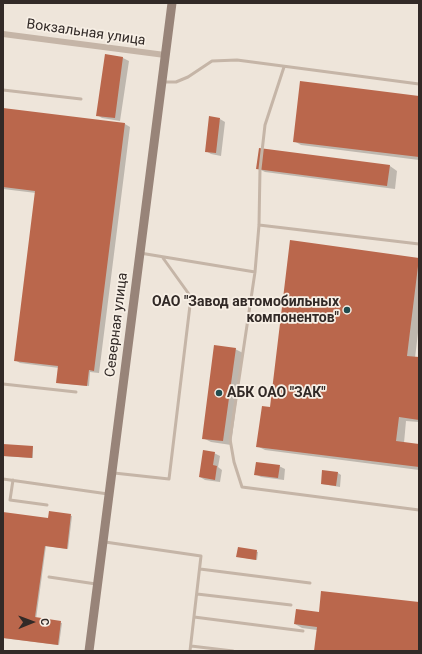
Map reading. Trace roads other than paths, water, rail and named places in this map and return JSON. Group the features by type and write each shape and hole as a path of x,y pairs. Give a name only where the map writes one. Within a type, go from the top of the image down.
{"main road":[{"name":"Северная улица","path":"89,651 172,3"}],"street":[{"name":"Вокзальная улица","path":"3,34 165,55"}],"lane":[{"path":"162,82 176,82 188,77 212,61 237,60 419,84"},
{"path":"284,67 265,125 260,169 259,226 255,272 230,439 234,462 242,487 419,510"},
{"path":"3,90 81,99"},
{"path":"259,226 419,244"},
{"path":"140,253 255,272"},
{"path":"112,472 169,479 191,297 163,258"},
{"path":"3,384 76,392"},
{"path":"3,479 109,494"},
{"path":"13,480 10,500 47,505"},
{"path":"103,542 201,556 190,651"},
{"path":"200,569 310,583"},
{"path":"49,577 98,584"},
{"path":"197,594 291,605"},
{"path":"194,617 303,631"},
{"path":"191,646 233,651"}],"place":[{"name":"ОАО \"Завод автомобильных компонентов\"","path":"347,310"},
{"name":"АБК ОАО \"ЗАК\"","path":"219,393"}]}
